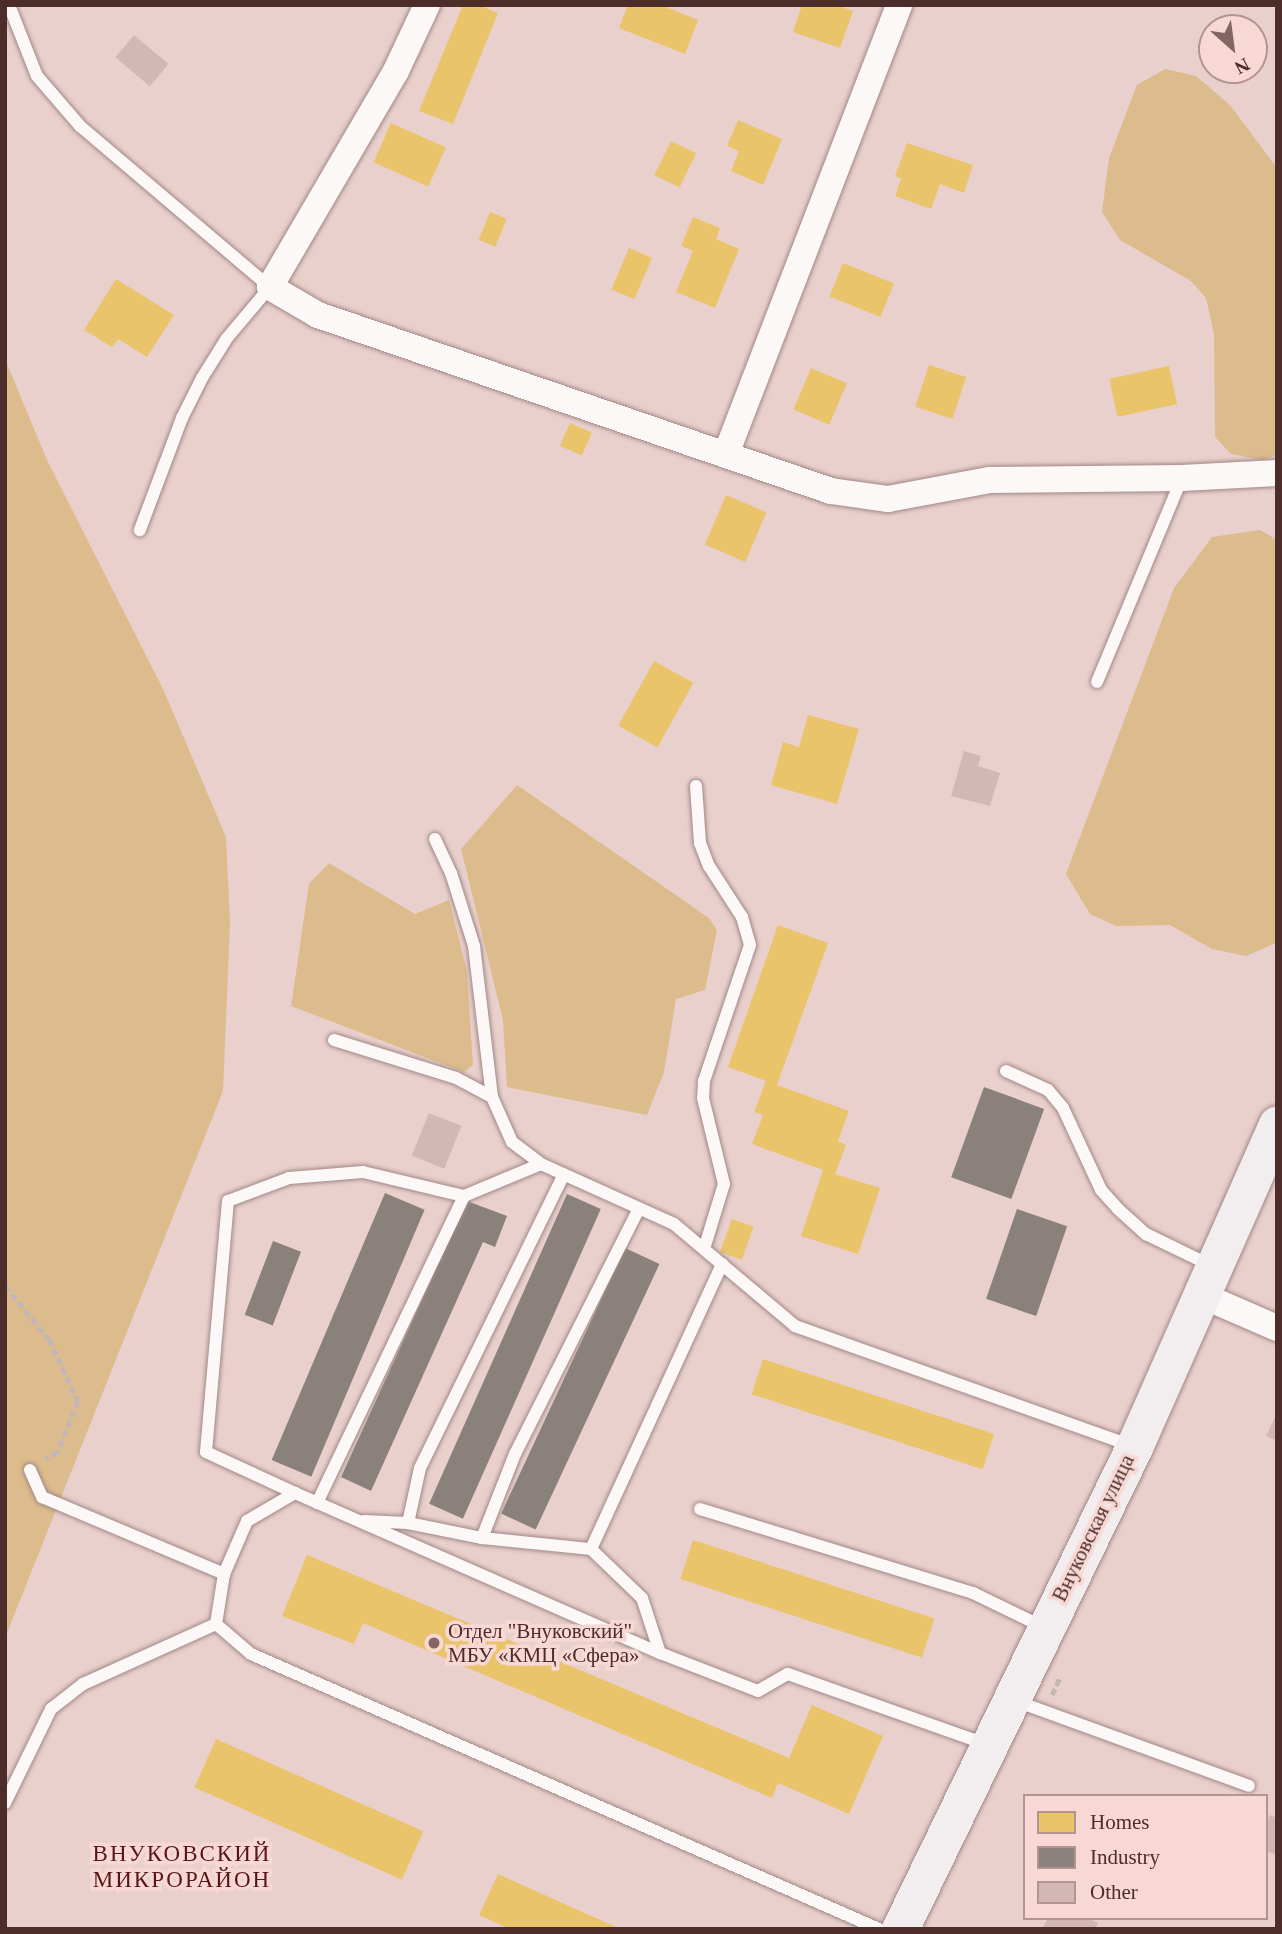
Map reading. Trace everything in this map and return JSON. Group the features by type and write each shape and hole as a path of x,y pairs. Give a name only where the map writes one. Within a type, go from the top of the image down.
{"main road":[{"name":"Внуковская улица","path":"900,1929 1133,1447 1277,1124"}],"street":[{"path":"427,5 396,71 270,287 318,315 831,491 888,499 990,480 1182,478 1277,473"},
{"path":"726,454 899,5"},
{"path":"1207,1281 1277,1328"}],"lane":[{"path":"9,5 14,25 37,76 80,126 270,287 227,338 202,378 182,418 140,530"},
{"path":"1097,682 1182,478"},
{"path":"696,786 700,843 709,866 742,917 750,945 704,1081 703,1098 724,1184 704,1249"},
{"path":"435,839 451,873 474,946 492,1097 512,1142 541,1164 674,1224 795,1326 1133,1447"},
{"path":"334,1040 456,1078 492,1097"},
{"path":"1006,1071 1048,1090 1063,1108 1101,1190 1146,1234 1207,1281"},
{"path":"541,1164 464,1195 363,1172 289,1178 228,1201 206,1452 354,1521 660,1653 758,1691 788,1674 989,1745"},
{"path":"408,1523 421,1468 564,1174"},
{"path":"317,1503 464,1195"},
{"path":"481,1538 515,1454 639,1208"},
{"path":"590,1549 722,1264"},
{"path":"30,1469 42,1497 224,1574"},
{"path":"216,1624 224,1574 247,1521 295,1493"},
{"path":"700,1509 973,1593 1044,1628"},
{"path":"354,1521 408,1523 481,1538 590,1549 642,1598 660,1653"},
{"path":"5,1803 51,1709 83,1684 216,1624"},
{"path":"216,1624 251,1654 851,1924 879,1929"},
{"path":"1010,1699 1250,1786"}],"path":[{"path":"5,1286 49,1339 78,1401 58,1452 30,1469"}],"shaded area":[{"path":"1165,69 1196,76 1198,84 1205,84 1230,105 1277,168 1277,455 1262,460 1231,454 1215,437 1214,334 1206,298 1191,281 1120,240 1102,212 1109,158 1137,85"},
{"path":"5,359 47,460 164,691 226,837 230,923 223,1091 5,1638"},
{"path":"1260,530 1277,540 1277,940 1274,944 1246,956 1212,949 1170,925 1116,926 1090,914 1066,874 1174,588 1212,537"},
{"path":"517,785 709,918 717,930 705,990 676,999 664,1072 647,1115 507,1087 503,1020 461,849"},
{"path":"329,863 415,914 449,900 467,971 473,1065 464,1072 291,1006 309,884"}],"building: Homes":[{"path":"463,5 479,5 498,13 453,124 419,111"},
{"path":"628,5 661,5 698,20 685,54 619,28"},
{"path":"802,5 836,5 853,11 840,48 793,32"},
{"path":"738,120 782,139 763,185 731,171 739,151 727,146"},
{"path":"391,123 446,147 428,187 374,162"},
{"path":"671,141 696,153 680,187 654,175"},
{"path":"907,143 973,165 964,193 940,184 931,209 895,196 901,179 895,176"},
{"path":"490,212 507,219 495,247 479,240"},
{"path":"693,217 720,228 716,239 739,249 715,308 676,292 693,251 681,246"},
{"path":"629,248 652,258 634,299 611,289"},
{"path":"843,263 894,284 881,317 830,296"},
{"path":"116,279 174,315 147,357 118,339 112,347 84,330"},
{"path":"929,365 966,377 952,419 915,407"},
{"path":"1169,366 1177,404 1117,417 1109,379"},
{"path":"811,368 847,383 829,425 793,409"},
{"path":"570,423 592,433 582,456 560,446"},
{"path":"726,495 767,512 745,562 705,545"},
{"path":"654,661 693,683 657,748 618,726"},
{"path":"808,715 859,729 837,804 771,785 783,742 799,747"},
{"path":"778,925 828,943 777,1085 849,1111 838,1141 846,1145 835,1174 880,1188 858,1254 801,1236 823,1170 752,1144 763,1115 754,1112 766,1081 728,1067"},
{"path":"732,1219 754,1227 742,1260 720,1252"},
{"path":"763,1359 994,1434 983,1469 752,1394"},
{"path":"693,1540 935,1618 922,1657 680,1579"},
{"path":"307,1555 789,1758 812,1705 883,1736 849,1814 778,1783 772,1798 363,1623 354,1644 282,1616"},
{"path":"216,1739 423,1831 402,1880 194,1787"},
{"path":"498,1874 620,1929 510,1929 479,1915"}],"building: Industry":[{"path":"984,1087 1044,1109 1011,1199 951,1177"},
{"path":"385,1193 425,1210 311,1477 272,1460"},
{"path":"567,1194 601,1209 463,1519 429,1504"},
{"path":"467,1201 507,1216 495,1247 483,1242 371,1491 341,1477"},
{"path":"1017,1209 1067,1226 1036,1316 986,1299"},
{"path":"273,1241 301,1252 273,1326 245,1315"},
{"path":"625,1248 659,1264 536,1530 501,1514"}],"building: Other":[{"path":"134,35 168,64 150,86 115,57"},
{"path":"964,751 981,756 978,766 1000,773 990,806 951,796"},
{"path":"429,1113 461,1126 444,1169 412,1156"},
{"path":"1277,1413 1277,1441 1266,1436"},
{"path":"1270,1815 1277,1818 1277,1855 1268,1852"},
{"path":"1047,1920 1092,1920 1098,1923 1095,1929 1042,1929"}],"place":[{"name":"Отдел \"Внуковский\" МБУ «КМЦ «Сфера»","path":"434,1643"}],"district":[{"name":"ВНУКОВСКИЙ МИКРОРАЙОН","path":"182,1867"}]}
